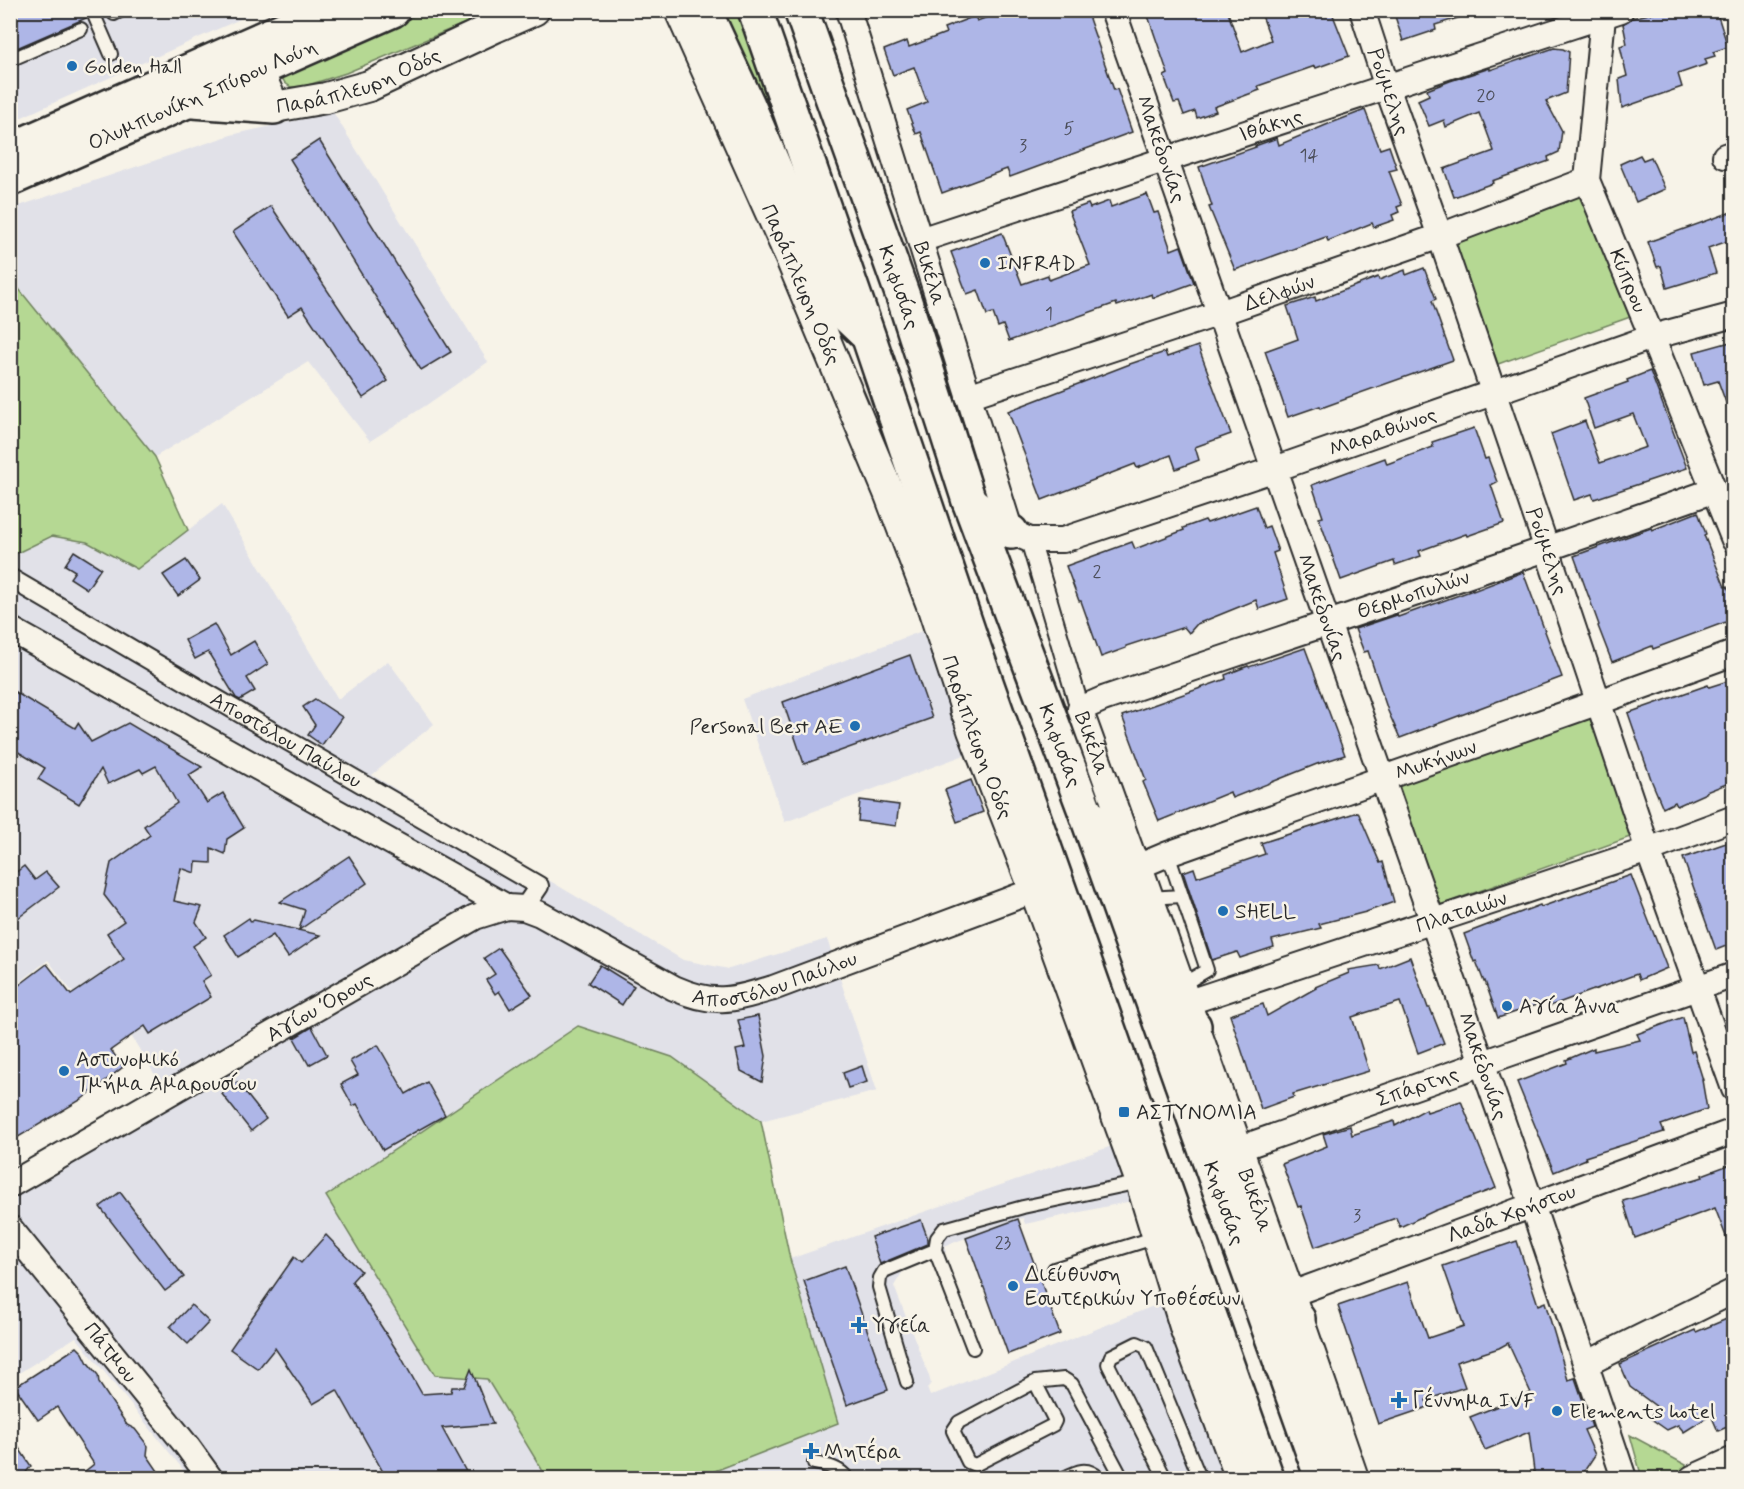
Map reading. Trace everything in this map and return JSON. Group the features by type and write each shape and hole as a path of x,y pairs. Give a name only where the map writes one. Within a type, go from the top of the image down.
{"main road":[{"name":"Ολυμπιονίκη Σπύρου Λούη","path":"10,179 188,101 327,10"},
{"name":"Ολυμπιονίκη Σπύρου Λούη","path":"10,150 253,58 393,10"},
{"path":"704,10 748,105 801,230 822,292 868,335"},
{"path":"755,10 975,651 1199,1326 1267,1479"},
{"name":"Κηφισίας","path":"801,10 905,302 969,501 1084,808 1322,1479"},
{"path":"188,101 274,107"},
{"path":"969,501 997,525 1020,536"},
{"path":"967,710 975,651"},
{"path":"1084,808 1137,867"},
{"path":"1181,1080 1187,1005"},
{"path":"1282,1366 1294,1307"}],"street":[{"name":"Παράπλευρη Οδός","path":"253,58 274,107 326,98 369,86 534,10"},
{"name":"Παράπλευρη Οδός","path":"680,10 784,242 890,495 1141,1182 1158,1236 1199,1326 1240,1479"},
{"name":"Βικέλα","path":"848,10 969,396 1187,1005 1353,1479"},
{"name":"Μακεδονίας","path":"1113,10 1483,1063 1624,1479"},
{"name":"Ρούμελης","path":"1362,10 1548,549 1648,850 1734,1089"},
{"name":"Ιθάκης","path":"921,240 1608,13"},
{"name":"Κύπρου","path":"1608,13 1587,180 1734,540"},
{"name":"Δελφών","path":"969,396 1440,237 1587,180"},
{"name":"Μαραθώνος","path":"1020,536 1063,540 1652,338 1734,315"},
{"name":"Θερμοπυλών","path":"1080,709 1103,699 1328,622 1548,549 1712,490"},
{"name":"Αποστόλου Παύλου","path":"10,578 539,886 515,907"},
{"name":"Αποστόλου Παύλου","path":"10,629 515,907 540,914 692,996 711,1000 736,998 773,988 1035,890"},
{"name":"Μυκήνων","path":"1137,867 1734,652"},
{"name":"Πλαταιών","path":"1187,1005 1648,850 1734,818"},
{"name":"Αγίου Όρους","path":"10,1185 475,917 515,907"},
{"name":"Σπάρτης","path":"1238,1149 1734,975"},
{"name":"Λαδά Χρήστου","path":"1294,1307 1532,1205 1734,1131"},
{"name":"Πάτμου","path":"10,1228 180,1437 210,1479"},
{"path":"1586,1364 1734,1291"},
{"path":"1703,1477 1734,1460"}],"lane":[{"path":"94,15 111,54"},
{"path":"10,60 81,29"},
{"path":"1168,854 1207,970 1187,1005"},
{"path":"1148,898 1182,896"},
{"path":"973,1348 935,1250 937,1238 944,1229 1023,1207 1141,1182"},
{"path":"1054,1269 1158,1236"},
{"path":"907,1382 879,1287 879,1278 884,1271 935,1250"},
{"path":"1166,1479 1108,1364 1111,1356 1137,1343 1146,1347 1200,1479"},
{"path":"1035,1382 1055,1421 1053,1425 975,1465 968,1462 953,1431 959,1422 1035,1382 1064,1379 1072,1383 1122,1479"},
{"path":"814,1463 833,1467 843,1473 847,1479"},
{"path":"1064,1479 1085,1470 1094,1473 1099,1479"}],"shaded area":[{"name":"Golden Hall","path":"11,10 258,11 11,122"},
{"path":"333,112 488,362 370,441 308,362 155,457 11,278 10,209 231,135"},
{"path":"222,504 338,699 388,661 434,724 372,775 683,960 729,969 827,939 877,1091 761,1121 672,1057 487,1379 547,1478 190,1478 76,1337 11,1378 11,1177 163,1088 111,1003 85,1009 48,960 11,989 11,556 52,536 87,542 138,569"},
{"name":"Personal Best AE","path":"922,631 970,753 785,822 742,699"},
{"name":"Υγεία","path":"1112,1146 1136,1200 1025,1224 1023,1218 1018,1219 944,1246 946,1252 903,1271 894,1286 929,1376 931,1384 927,1388 930,1396 1168,1302 1232,1478 697,1478 838,1423 790,1259"}],"green space":[{"path":"425,11 494,11 346,73 305,86 291,87 282,78 286,71"},
{"path":"717,11 740,11 805,202"},
{"path":"1585,192 1633,316 1498,364 1454,243"},
{"path":"10,278 155,457 188,530 137,569 87,542 52,536 11,556"},
{"path":"1590,714 1630,837 1440,905 1394,781"},
{"path":"578,1026 672,1057 761,1121 790,1259 838,1423 697,1478 547,1478 487,1379 435,1375 326,1196"},
{"path":"1630,1435 1699,1472 1685,1478 1642,1478"}],"building":[{"path":"10,10 87,10 86,18 10,51"},
{"path":"1006,10 1086,10 1114,90 1117,89 1132,132 1010,177 1007,169 942,193 921,132 916,134 907,110 927,102 914,67 893,75 884,50 907,41 909,47 946,33 944,28 975,16 977,21"},
{"path":"1146,10 1227,10 1242,52 1271,40 1260,10 1331,10 1349,56 1258,86 1260,90 1214,107 1216,111 1197,118 1195,111 1184,115 1179,102 1174,103 1164,76 1168,74"},
{"path":"1393,10 1468,10 1468,15 1435,25 1436,30 1403,41"},
{"path":"1666,10 1716,10 1728,47 1713,52 1715,56 1705,59 1707,64 1678,74 1682,87 1622,108 1619,79 1627,76 1620,46 1627,44 1623,24 1632,18"},
{"path":"1554,48 1569,52 1566,93 1546,101 1562,131 1559,152 1548,157 1549,161 1454,197 1444,169 1494,151 1483,121 1479,113 1446,127 1444,120 1429,126 1418,100 1429,95 1427,90 1450,81"},
{"path":"1365,110 1380,149 1389,146 1397,169 1389,171 1402,205 1397,207 1399,212 1392,215 1394,220 1374,227 1372,223 1328,241 1326,237 1235,270 1209,207 1212,206 1199,167 1277,138 1279,145"},
{"path":"319,140 451,352 421,370 290,159"},
{"path":"1640,155 1643,160 1651,157 1665,189 1636,202 1620,164"},
{"path":"1147,194 1154,213 1158,212 1171,250 1181,246 1194,283 1153,298 1152,294 1117,306 1116,303 1009,341 1003,325 998,327 993,313 987,315 978,290 967,294 951,252 1002,233 1022,284 1048,275 1049,280 1090,265 1069,211 1088,204 1090,208 1109,201 1111,207"},
{"path":"271,206 388,381 363,398 302,307 288,316 233,232"},
{"path":"1734,211 1734,239 1708,248 1716,273 1667,288 1661,266 1657,267 1648,242"},
{"path":"1424,268 1436,299 1432,301 1453,360 1321,408 1320,406 1288,417 1265,351 1298,339 1287,306 1315,297 1316,301 1378,277 1379,280 1405,270 1406,275"},
{"path":"1734,341 1734,419 1732,419 1718,381 1704,385 1694,352"},
{"path":"1198,346 1231,434 1195,447 1199,460 1176,469 1171,455 1137,468 1135,464 1042,500 1008,411 1165,352 1167,357"},
{"path":"1650,371 1687,468 1594,499 1592,494 1574,500 1551,434 1585,421 1600,463 1646,447 1633,414 1594,428 1584,398 1628,382 1627,380"},
{"path":"1474,428 1485,459 1488,458 1497,482 1491,485 1504,523 1419,551 1421,556 1395,565 1394,561 1341,580 1319,518 1323,517 1312,485 1385,458 1387,464 1433,447 1432,442"},
{"path":"1256,506 1264,528 1269,526 1278,551 1273,553 1288,599 1259,609 1256,600 1197,624 1189,633 1184,627 1126,646 1126,648 1101,657 1066,566 1132,542 1135,549 1205,520 1207,523"},
{"path":"1698,512 1706,534 1704,535 1725,587 1727,586 1734,601 1734,619 1612,662 1574,556"},
{"path":"74,551 101,568 87,589 70,578 75,571 65,565"},
{"path":"186,560 200,580 178,596 163,575"},
{"path":"1523,572 1562,677 1400,738 1388,711 1368,651 1364,652 1355,629 1397,615 1398,617"},
{"path":"214,624 231,655 254,641 268,664 247,678 255,691 240,700 236,698 208,652 195,659 185,640"},
{"path":"1305,648 1345,755 1232,798 1230,792 1159,821 1143,782 1146,780 1122,716 1226,679 1225,675 1248,666"},
{"path":"910,655 932,718 804,764 783,702"},
{"path":"1734,679 1734,781 1677,806 1675,802 1663,808 1628,713 1708,685 1709,687"},
{"path":"10,689 75,728 78,723 91,742 128,723 202,767 189,775 207,803 223,793 244,828 227,839 225,854 211,848 211,863 196,862 195,873 181,868 174,901 202,907 196,922 206,937 193,946 211,975 202,981 211,997 150,1034 145,1026 111,1050 123,1067 82,1099 10,1142 10,992 47,964 71,995 124,959 107,933 124,921 104,895 111,863 150,835 144,826 177,803 156,766 143,773 140,769 108,784 101,769 79,804 38,779 45,768 10,747"},
{"path":"315,699 342,717 322,745 308,735 315,725 303,707"},
{"path":"971,780 983,812 957,822 945,790"},
{"path":"860,800 899,805 896,826 858,821"},
{"path":"1358,812 1380,863 1383,862 1394,902 1319,924 1321,928 1272,940 1274,947 1240,958 1237,952 1212,960 1183,872 1194,868 1197,877 1265,854 1261,843"},
{"path":"1729,842 1734,856 1734,943 1716,950 1683,858"},
{"path":"349,856 367,883 299,930 305,910 280,902"},
{"path":"24,866 35,880 46,872 59,887 10,924 10,877"},
{"path":"1631,875 1667,968 1639,980 1637,974 1550,1006 1548,1001 1498,1018 1485,981 1476,961 1474,962 1464,934 1540,905 1541,907"},
{"path":"249,918 251,922 254,920 320,935 288,957 273,935 238,957 224,935"},
{"path":"499,948 532,995 510,1009 499,991 495,994 486,980 495,974 484,958"},
{"path":"1410,957 1428,1008 1430,1008 1444,1043 1418,1053 1400,1002 1352,1017 1369,1071 1293,1094 1294,1097 1261,1109 1230,1015 1263,1004 1267,1016 1315,987 1349,973 1348,970 1379,965 1380,969"},
{"path":"600,965 634,986 622,1005 588,983"},
{"path":"758,1016 766,1056 762,1082 741,1071 736,1050 745,1048 738,1020"},
{"path":"1683,1017 1691,1052 1694,1051 1703,1080 1707,1109 1661,1125 1664,1132 1585,1157 1586,1159 1554,1172 1517,1082 1567,1063 1566,1060 1594,1048 1594,1051 1640,1040 1637,1034"},
{"path":"312,1027 327,1055 309,1065 294,1038"},
{"path":"378,1045 406,1094 427,1082 445,1115 383,1150 357,1104 353,1106 341,1084 358,1075 350,1061"},
{"path":"862,1066 867,1082 848,1088 843,1073"},
{"path":"237,1082 266,1119 251,1131 222,1094"},
{"path":"1461,1101 1496,1188 1434,1211 1400,1227 1396,1218 1315,1247 1301,1206 1298,1207 1282,1164 1327,1146 1323,1134 1350,1126 1352,1135 1394,1121 1395,1126 1426,1109 1427,1112"},
{"path":"1734,1163 1734,1252 1732,1252 1715,1208 1635,1238 1623,1201 1703,1177 1702,1175"},
{"path":"120,1192 184,1277 165,1291 100,1207"},
{"name":"Διεύθυνση Εσωτερικών Υποθέσεων","path":"1018,1219 1060,1334 1008,1354 966,1238"},
{"path":"921,1220 928,1244 880,1264 871,1237"},
{"path":"326,1235 361,1271 352,1281 422,1394 451,1392 452,1387 464,1387 471,1369 493,1424 442,1428 470,1479 387,1479 337,1390 313,1404 275,1348 258,1369 230,1349 294,1257 301,1263"},
{"path":"1517,1241 1538,1305 1545,1302 1568,1380 1575,1378 1592,1427 1584,1430 1595,1455 1579,1479 1535,1479 1529,1432 1485,1450 1470,1417 1531,1393 1508,1343 1456,1362 1465,1387 1426,1400 1428,1407 1378,1424 1338,1306 1408,1282 1428,1338 1464,1326 1443,1266"},
{"path":"845,1266 888,1390 847,1405 804,1281"},
{"path":"191,1305 209,1322 188,1344 170,1327"},
{"path":"1734,1316 1734,1424 1718,1431 1711,1415 1684,1432 1678,1425 1667,1430 1650,1418 1657,1407 1630,1387 1620,1364 1695,1330 1696,1332"},
{"path":"77,1347 98,1375 99,1383 127,1425 135,1429 148,1446 147,1455 158,1471 146,1479 75,1479 94,1464 57,1407 38,1420 15,1387"},
{"path":"10,1435 31,1466 21,1479 10,1479"}],"place":[{"name":"Golden Hall","path":"72,66"},
{"name":"INFRAD","path":"985,263"},
{"name":"Personal Best AE","path":"855,726"},
{"name":"SHELL","path":"1223,911"},
{"name":"Αγία Άννα","path":"1507,1006"},
{"name":"Αστυνομικό Τμήμα Αμαρουσίου","path":"64,1071"},
{"name":"ΑΣΤΥΝΟΜΙΑ","path":"1124,1112"},
{"name":"Διεύθυνση Εσωτερικών Υποθέσεων","path":"1013,1286"},
{"name":"Υγεία","path":"859,1325"},
{"name":"Γέννημα IVF","path":"1399,1400"},
{"name":"Elements hotel","path":"1557,1411"},
{"name":"Μητέρα","path":"811,1451"}]}
